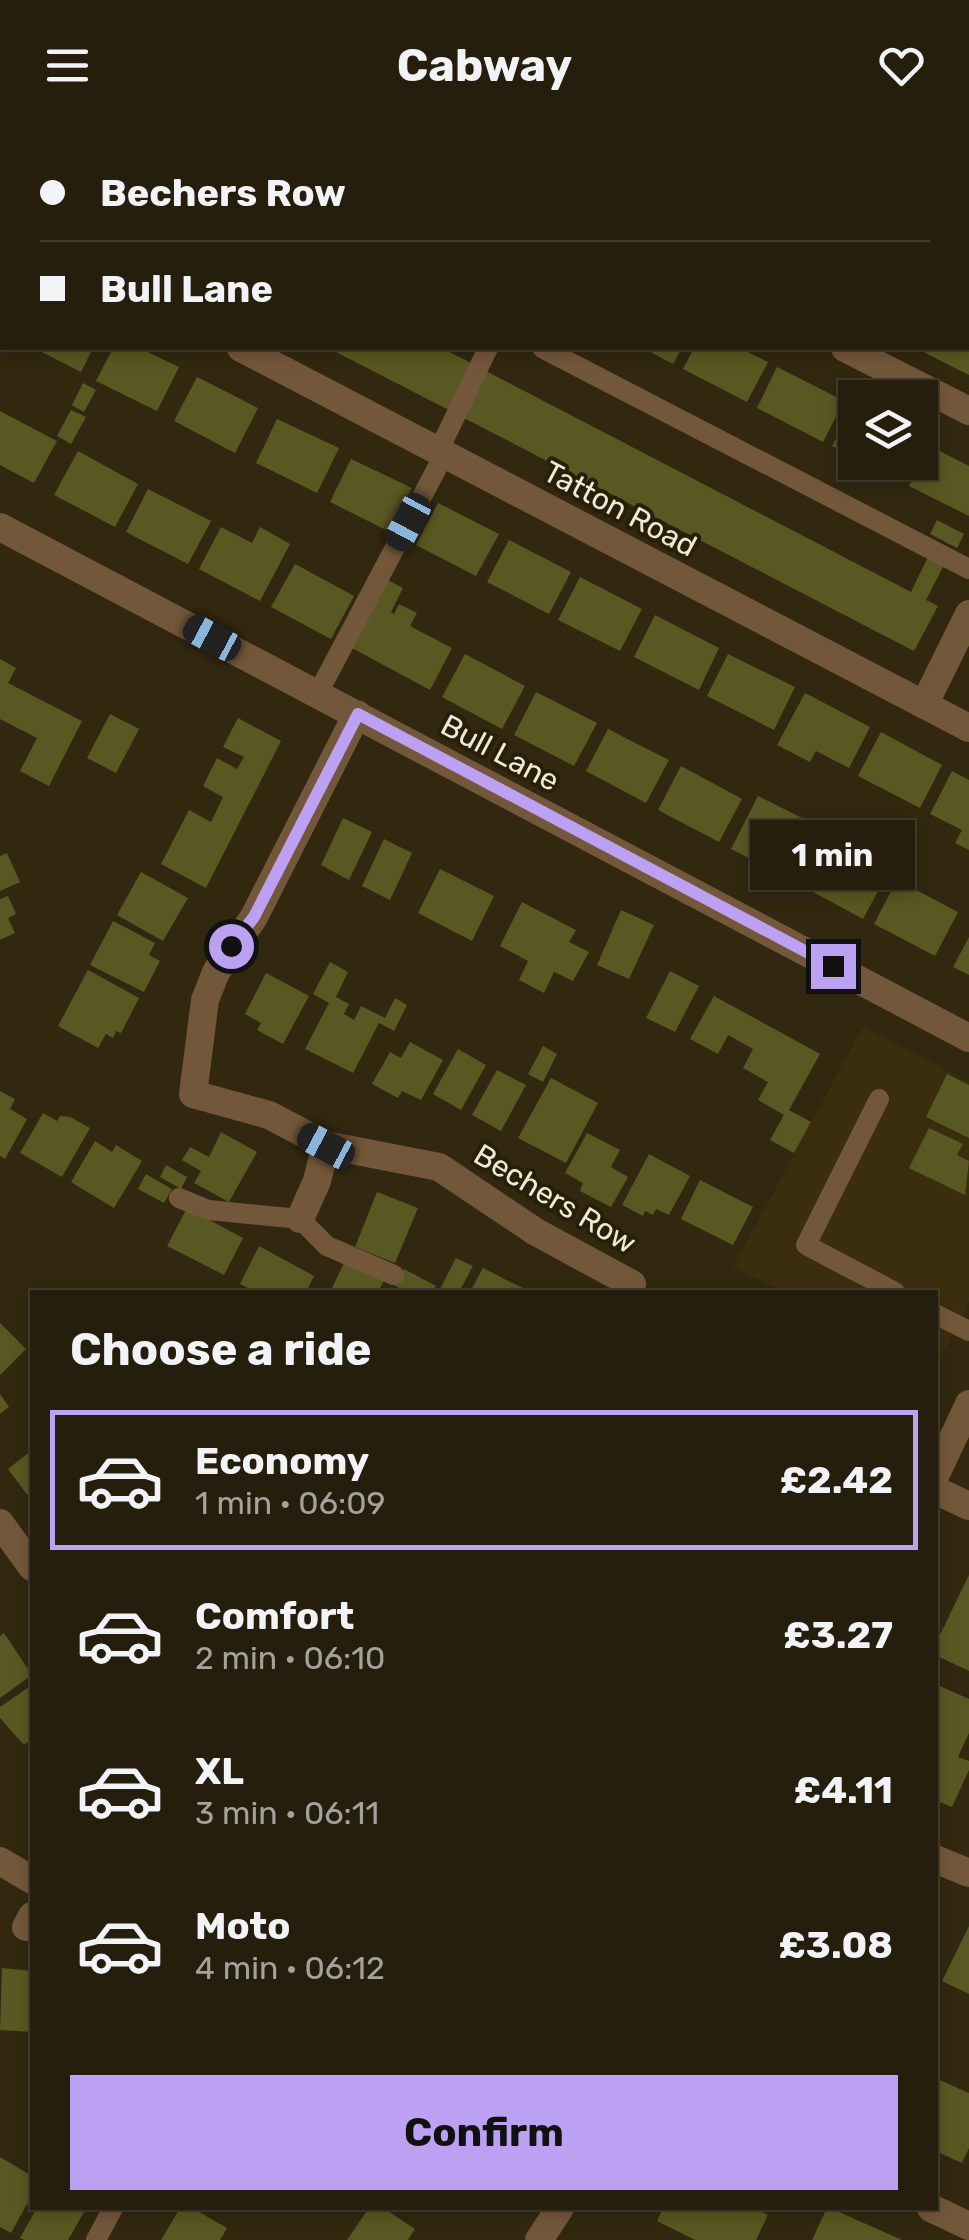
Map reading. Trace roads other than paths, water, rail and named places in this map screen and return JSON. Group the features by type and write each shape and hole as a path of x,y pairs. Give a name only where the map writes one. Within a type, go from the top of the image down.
{"street":[{"name":"Tatton Road","path":"246,350 969,728"},
{"path":"848,350 969,412"},
{"name":"Bull Lane","path":"0,527 969,1038"},
{"path":"924,705 969,614"},
{"name":"Bechers Row","path":"358,714 254,917 216,972 205,1000 193,1094 269,1115 326,1146 439,1167 536,1232 632,1284"},
{"path":"300,1219 317,1181 326,1146"},
{"path":"938,1470 969,1404"},
{"path":"938,1491 969,1506"},
{"path":"0,1522 30,1564"},
{"path":"938,1859 969,1873"},
{"path":"0,1861 30,1879"},
{"path":"540,2240 559,2210"},
{"path":"935,2210 969,2226"}],"lane":[{"path":"318,693 442,452 487,350"},
{"path":"546,350 969,568"},
{"path":"880,1099 806,1245 891,1290"},
{"path":"178,1198 208,1210 300,1219 327,1246 394,1276"},
{"path":"938,1316 969,1332"},
{"path":"96,2240 112,2210"}]}
